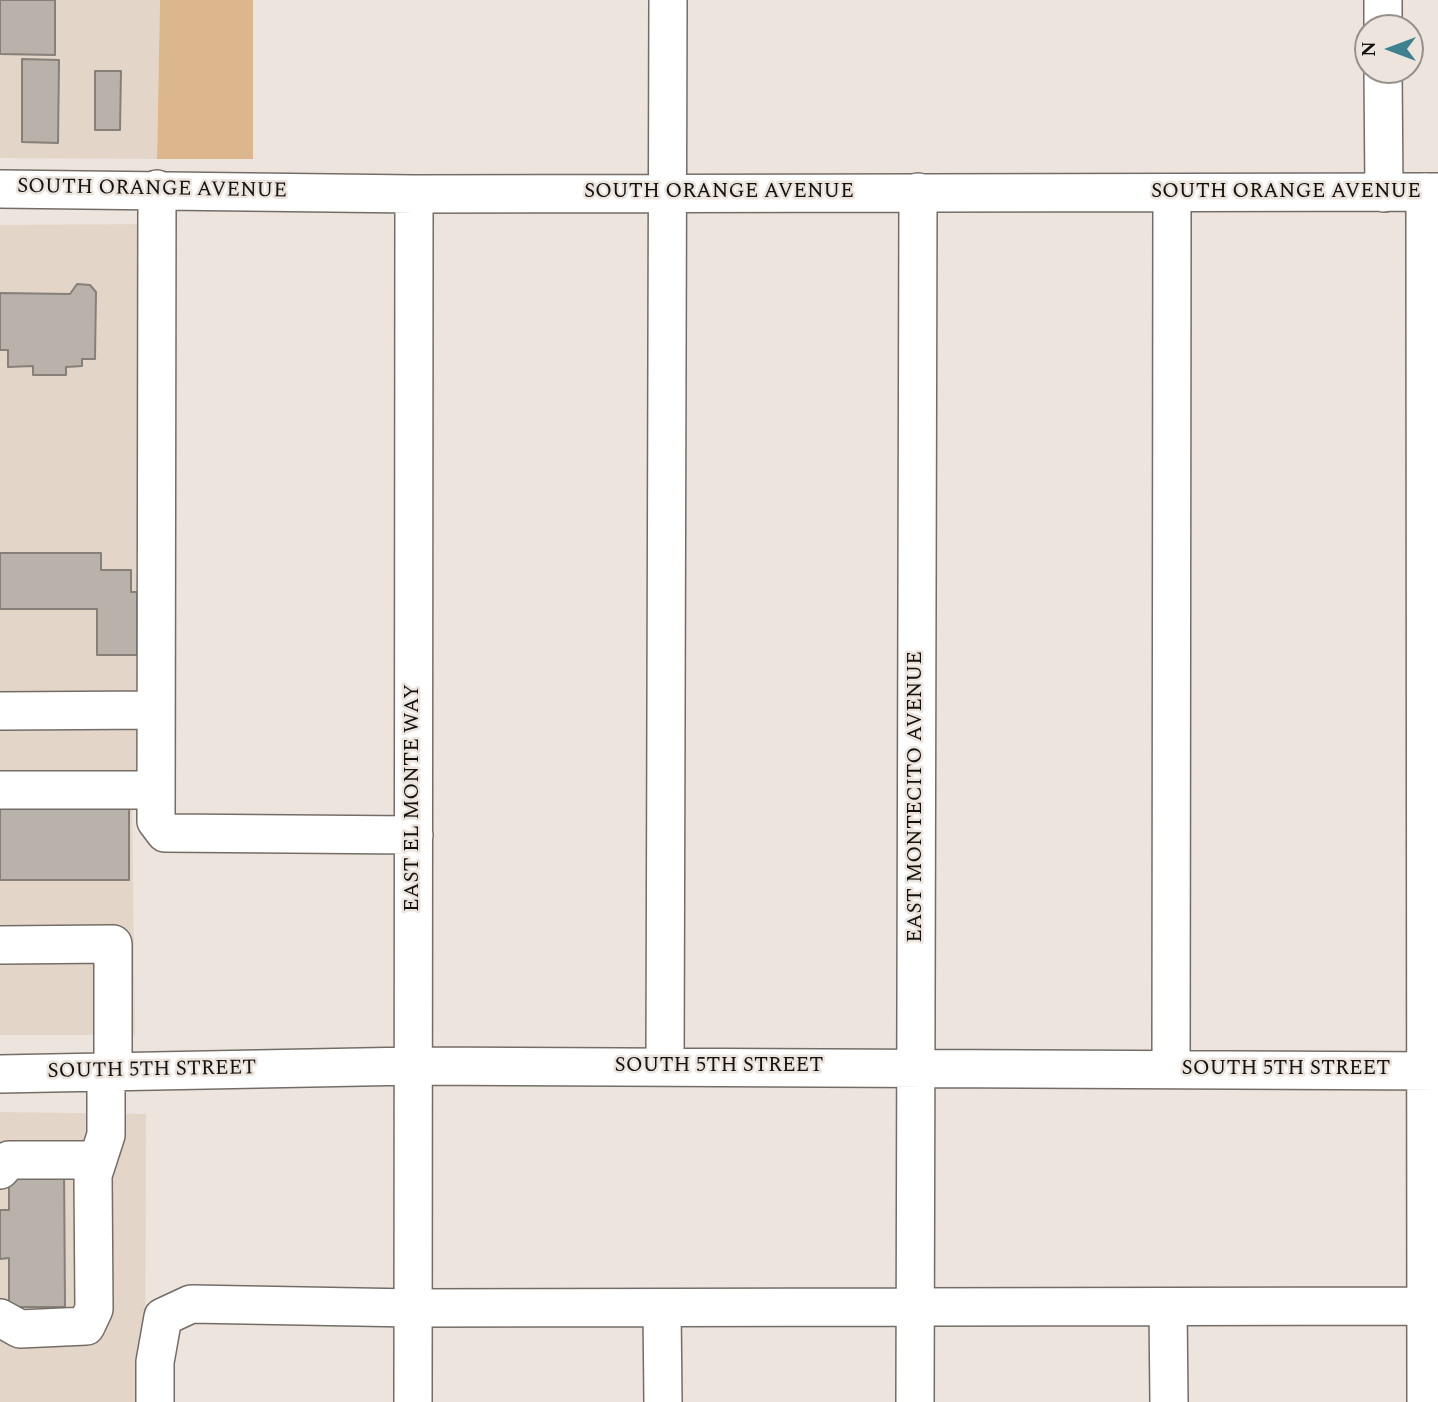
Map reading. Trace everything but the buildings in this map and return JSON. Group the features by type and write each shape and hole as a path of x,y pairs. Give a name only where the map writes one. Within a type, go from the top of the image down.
{"street":[{"path":"665,1066 668,0"},
{"path":"1383,84 1384,193"},
{"name":"SOUTH ORANGE AVENUE","path":"0,189 414,194 1431,192"},
{"path":"157,189 156,821 166,833 414,835"},
{"name":"EAST MONTECITO AVENUE","path":"915,1402 918,192"},
{"path":"1426,1402 1432,1071 1431,192"},
{"path":"1171,1069 1172,193"},
{"name":"EAST EL MONTE WAY","path":"413,1402 414,194"},
{"path":"0,712 156,710"},
{"path":"0,790 156,790"},
{"path":"0,945 113,944 106,1135 93,1175 94,1309 86,1326 20,1329 0,1318"},
{"name":"SOUTH 5TH STREET","path":"0,1074 413,1066 1432,1071"},
{"path":"0,1170 9,1160 98,1160"},
{"path":"155,1402 158,1333 163,1317 191,1304 413,1308 1426,1306"},
{"path":"1168,1307 1169,1402"},
{"path":"662,1308 663,1402"}],"shaded area":[{"path":"0,0 160,0 157,159 0,158"},
{"path":"160,0 253,0 253,159 157,159"},
{"path":"151,224 149,804 132,805 135,1035 0,1035 0,225"},
{"path":"0,1112 146,1114 145,1402 0,1402"}]}
